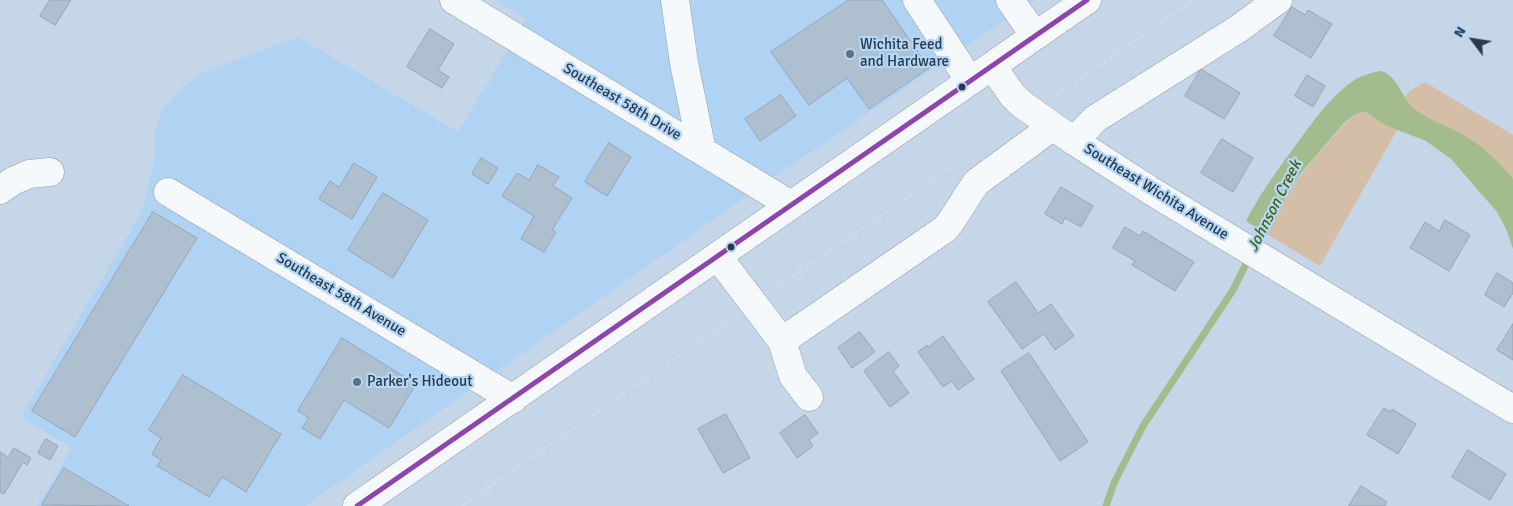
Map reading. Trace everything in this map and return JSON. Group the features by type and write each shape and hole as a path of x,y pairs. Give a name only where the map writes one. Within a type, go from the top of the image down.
{"street":[{"name":"Southeast 58th Drive","path":"454,0 791,205"},
{"path":"674,0 684,63 702,151"},
{"name":"Southeast Wichita Avenue","path":"917,0 981,74 1017,100 1059,122 1148,189 1513,410"},
{"path":"1010,0 1035,36"},
{"path":"357,506 1087,0"},
{"path":"782,341 946,229 958,214 977,182 1059,122 1095,119 1238,29 1278,0"},
{"path":"0,190 13,181 29,174 50,172"},
{"name":"Southeast 58th Avenue","path":"168,192 513,399"},
{"path":"718,257 782,341 793,376 809,397"}],"path":[{"path":"1059,122 1193,0"}],"shaded area":[{"path":"496,0 1034,0 780,173 305,506 37,506 72,448 21,417 142,211 154,163 156,128 163,110 181,89 201,73 298,37 458,132 526,19"},
{"path":"1425,82 1513,135 1513,179 1477,144 1422,115 1409,104 1404,97 1411,90"},
{"path":"1361,112 1369,113 1387,126 1397,130 1320,266 1268,235 1280,207 1303,172 1345,124"}],"water":[{"path":"1381,71 1391,77 1413,108 1471,140 1491,155 1513,179 1513,249 1507,231 1497,212 1451,159 1426,141 1387,126 1366,112 1353,116 1344,123 1301,173 1287,194 1268,235 1246,221 1272,179 1325,106 1356,79"}],"building":[{"path":"50,0 71,0 55,25 40,16"},
{"path":"849,0 882,0 929,68 869,109 847,78 809,105 771,52"},
{"path":"1292,7 1305,15 1308,10 1332,24 1311,58 1274,36"},
{"path":"430,29 454,44 438,70 449,77 442,88 407,67"},
{"path":"1201,69 1240,93 1224,119 1185,96"},
{"path":"1307,75 1325,86 1313,107 1295,96"},
{"path":"781,95 796,116 760,141 745,119"},
{"path":"1222,139 1253,158 1233,192 1201,173"},
{"path":"609,143 631,157 607,196 585,182"},
{"path":"481,158 498,168 488,184 472,174"},
{"path":"354,163 377,177 352,219 319,199 330,181 339,187"},
{"path":"538,165 559,177 553,186 572,198 552,230 556,232 544,252 521,239 534,216 502,196 517,173 529,180"},
{"path":"1061,187 1093,206 1081,227 1065,218 1062,224 1045,214"},
{"path":"383,193 428,220 393,278 348,250"},
{"path":"153,212 197,238 75,437 32,411"},
{"path":"1445,220 1470,235 1449,271 1410,248 1425,222 1439,231"},
{"path":"1125,227 1140,236 1143,231 1194,262 1175,291 1132,265 1135,261 1113,248"},
{"path":"1497,273 1513,283 1513,293 1504,307 1485,295"},
{"path":"1016,282 1038,313 1051,304 1074,336 1055,350 1044,334 1022,349 988,302"},
{"path":"1513,324 1513,360 1497,350"},
{"path":"860,332 875,352 852,368 838,348"},
{"path":"943,336 974,379 958,390 952,381 943,387 918,352"},
{"path":"342,338 416,384 389,428 344,400 320,439 302,428 309,418 298,411"},
{"path":"889,352 899,366 893,371 909,393 890,407 864,371"},
{"path":"1029,353 1088,442 1060,461 1001,371"},
{"path":"183,375 281,434 246,492 222,477 209,497 157,466 161,460 152,454 161,438 149,430"},
{"path":"1384,408 1390,412 1392,409 1416,424 1398,454 1367,435"},
{"path":"726,414 750,458 723,473 698,429"},
{"path":"805,415 818,433 809,440 813,446 797,458 780,433"},
{"path":"46,439 58,446 50,460 38,453"},
{"path":"14,448 31,458 27,465 23,462 4,494 0,492 0,452 8,457"},
{"path":"1468,450 1506,474 1490,500 1452,477"},
{"path":"64,468 129,506 42,505"},
{"path":"1361,486 1387,502 1385,506 1349,506"}],"waterway":[{"name":"Johnson Creek","path":"1255,246 1265,224"},
{"name":"Johnson Creek","path":"1106,506 1114,483 1143,426 1233,290 1250,256"}],"transit line":[{"path":"357,506 1087,0"}],"place":[{"name":"Wichita Feed and Hardware","path":"850,54"},
{"name":"Parker's Hideout","path":"357,382"}]}
